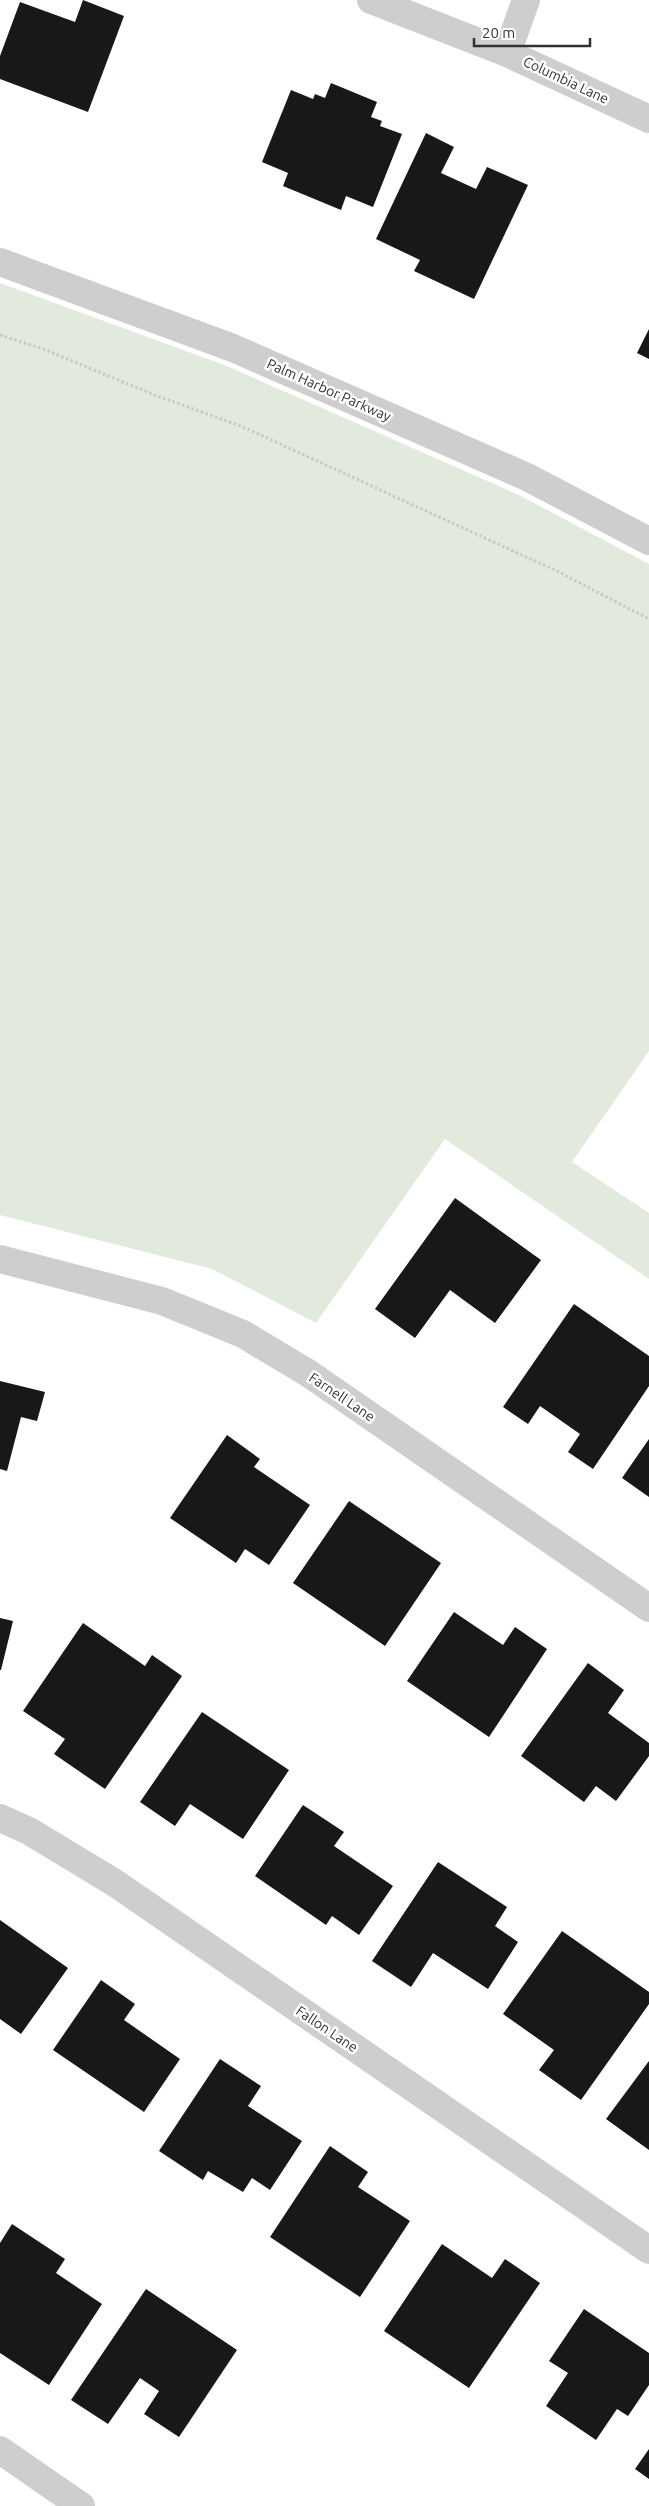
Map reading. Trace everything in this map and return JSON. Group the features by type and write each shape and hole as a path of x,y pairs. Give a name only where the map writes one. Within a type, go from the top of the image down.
{"street":[{"name":"Columbia Lane","path":"371,0 507,53 649,119"},
{"path":"507,53 526,0"},
{"name":"Palm Harbor Parkway","path":"0,262 242,352 527,477 649,541"},
{"name":"Farnell Lane","path":"0,1259 162,1300 243,1334 308,1373 649,1608"},
{"name":"Fallon Lane","path":"0,1818 29,1831 115,1883 649,2250"},
{"path":"0,2450 81,2506"}],"path":[{"path":"0,335 46,350 152,394 243,427 557,571 649,618"}],"shaded area":[{"path":"0,283 227,366 519,495 649,564 649,1051 572,1162 649,1213 649,1279 445,1139 316,1323 212,1269 0,1215"}],"building":[{"path":"83,0 124,16 88,112 0,79 0,56 20,2 75,22"},
{"path":"331,83 377,102 371,117 382,121 380,126 402,134 373,207 346,196 341,210 283,186 288,173 262,162 291,90 313,99 315,94 325,98"},
{"path":"426,133 454,147 441,173 476,189 487,167 528,185 474,299 414,271 420,260 376,239"},
{"path":"649,329 649,359 637,353"},
{"path":"455,1198 541,1260 495,1323 450,1290 415,1338 375,1309"},
{"path":"574,1304 649,1356 649,1386 593,1469 568,1452 580,1434 540,1406 528,1424 503,1407"},
{"path":"0,1381 45,1392 37,1421 21,1417 7,1471 0,1469"},
{"path":"227,1435 260,1459 254,1467 310,1505 269,1565 245,1549 236,1563 170,1518"},
{"path":"649,1439 649,1497 622,1478"},
{"path":"349,1501 441,1563 385,1646 293,1583"},
{"path":"454,1612 503,1645 515,1627 547,1649 489,1737 407,1681"},
{"path":"0,1618 13,1621 1,1670 0,1670"},
{"path":"83,1623 145,1666 152,1655 182,1676 105,1789 54,1754 65,1739 23,1711"},
{"path":"588,1663 624,1690 608,1713 649,1743 649,1756 616,1801 596,1786 584,1802 521,1756"},
{"path":"202,1712 289,1770 243,1839 190,1804 175,1826 140,1802"},
{"path":"303,1805 344,1832 334,1846 393,1886 359,1935 332,1916 326,1925 255,1876"},
{"path":"438,1862 507,1907 495,1926 518,1942 488,1989 433,1953 411,1987 372,1961"},
{"path":"0,1920 68,1968 21,2034 0,2019"},
{"path":"562,1931 649,1992 649,2004 581,2100 539,2070 554,2050 503,2014"},
{"path":"101,1980 135,2004 124,2020 180,2059 144,2112 53,2050"},
{"path":"220,2059 261,2086 248,2106 302,2141 270,2190 252,2178 243,2192 208,2171 203,2180 159,2151"},
{"path":"649,2061 649,2150 606,2119"},
{"path":"330,2146 368,2172 358,2187 410,2221 360,2297 270,2237"},
{"path":"12,2224 65,2259 56,2273 102,2304 49,2385 0,2353 0,2243"},
{"path":"442,2244 492,2278 505,2259 540,2283 469,2388 384,2331"},
{"path":"146,2289 237,2350 179,2437 144,2414 159,2391 140,2378 108,2424 71,2400"},
{"path":"584,2309 649,2353 649,2385 628,2416 617,2409 596,2440 546,2406 568,2373 549,2361"},
{"path":"649,2449 649,2479 635,2469"}]}
